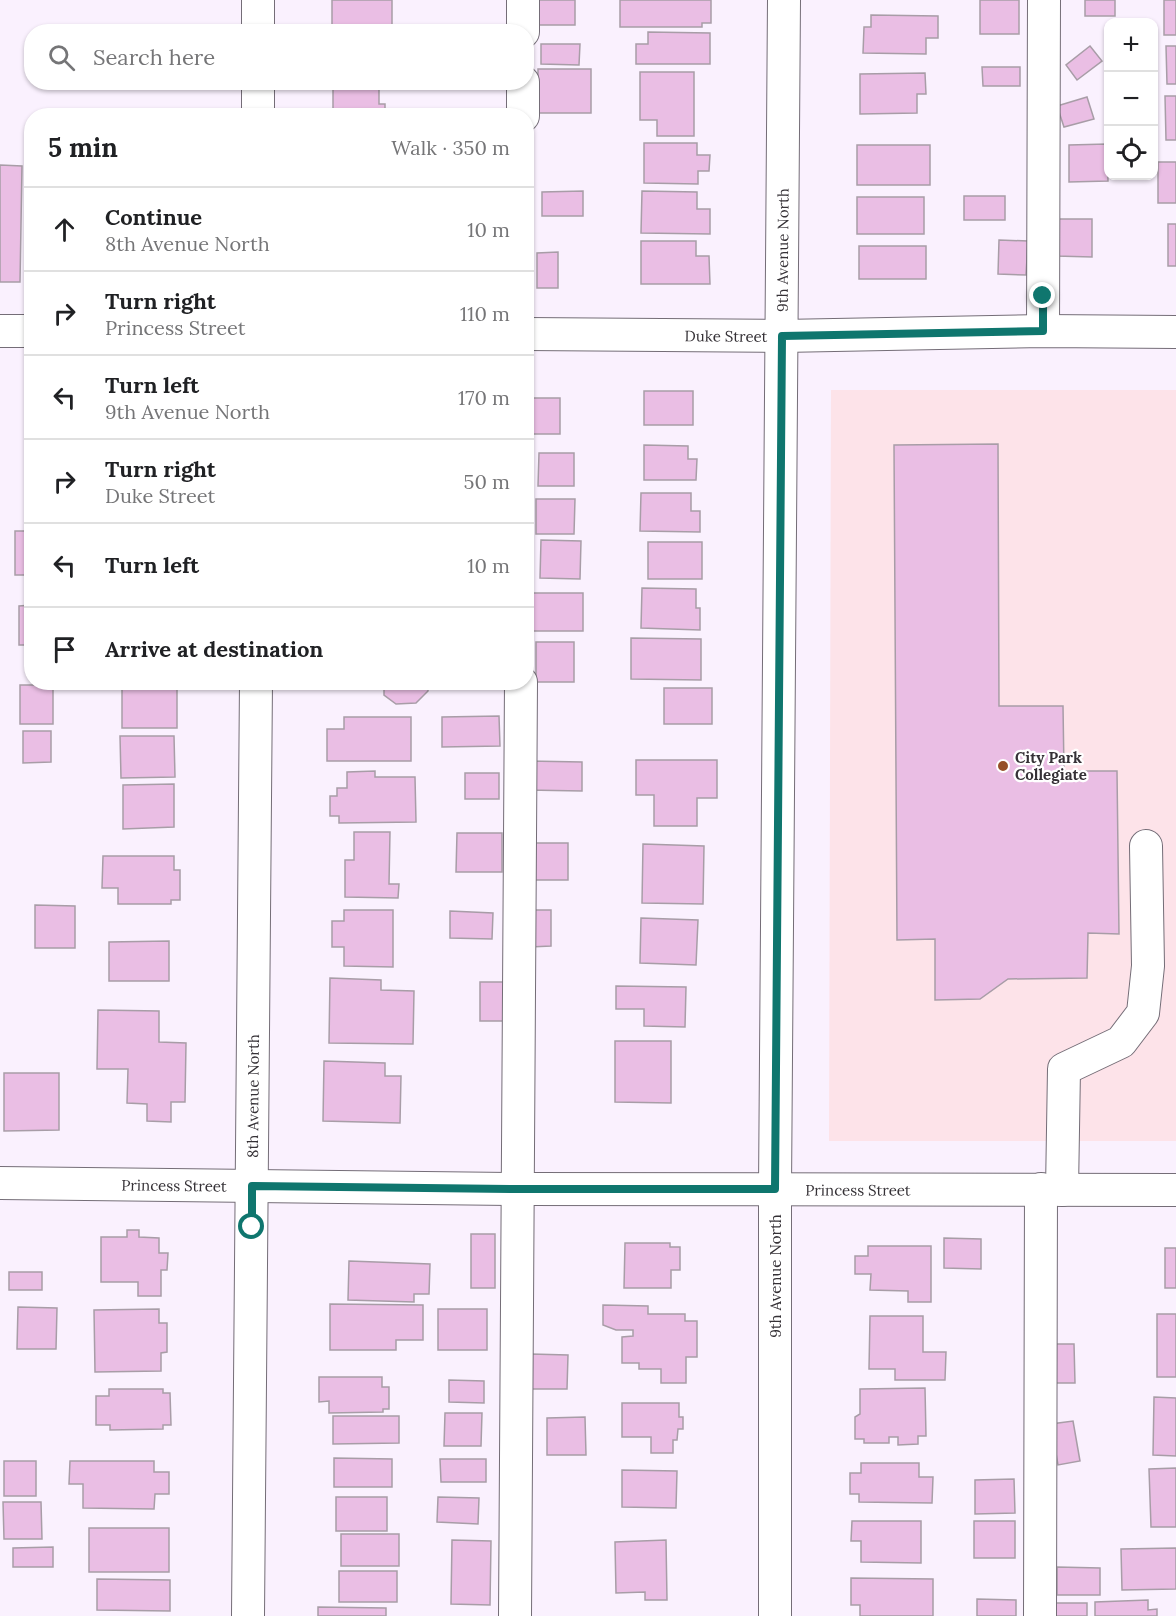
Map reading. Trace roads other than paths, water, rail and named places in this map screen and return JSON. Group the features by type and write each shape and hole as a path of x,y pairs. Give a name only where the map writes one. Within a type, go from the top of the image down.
{"street":[{"path":"258,0 258,24"},
{"path":"523,24 524,0"},
{"name":"9th Avenue North","path":"775,1616 775,1189 784,0"},
{"path":"1043,331 1044,0"},
{"path":"258,90 258,108"},
{"path":"523,90 523,108"},
{"path":"0,331 24,331"},
{"name":"Duke Street","path":"534,334 782,336 1043,331 1176,332"},
{"name":"8th Avenue North","path":"248,1616 256,690"},
{"path":"515,1616 520,690"},
{"path":"1040,1616 1052,1190 1064,1070 1121,1042 1143,1013 1148,966 1146,846"},
{"name":"Princess Street","path":"0,1184 518,1189 1176,1190"}],"place":[{"name":"City Park Collegiate","path":"1003,766"}]}
